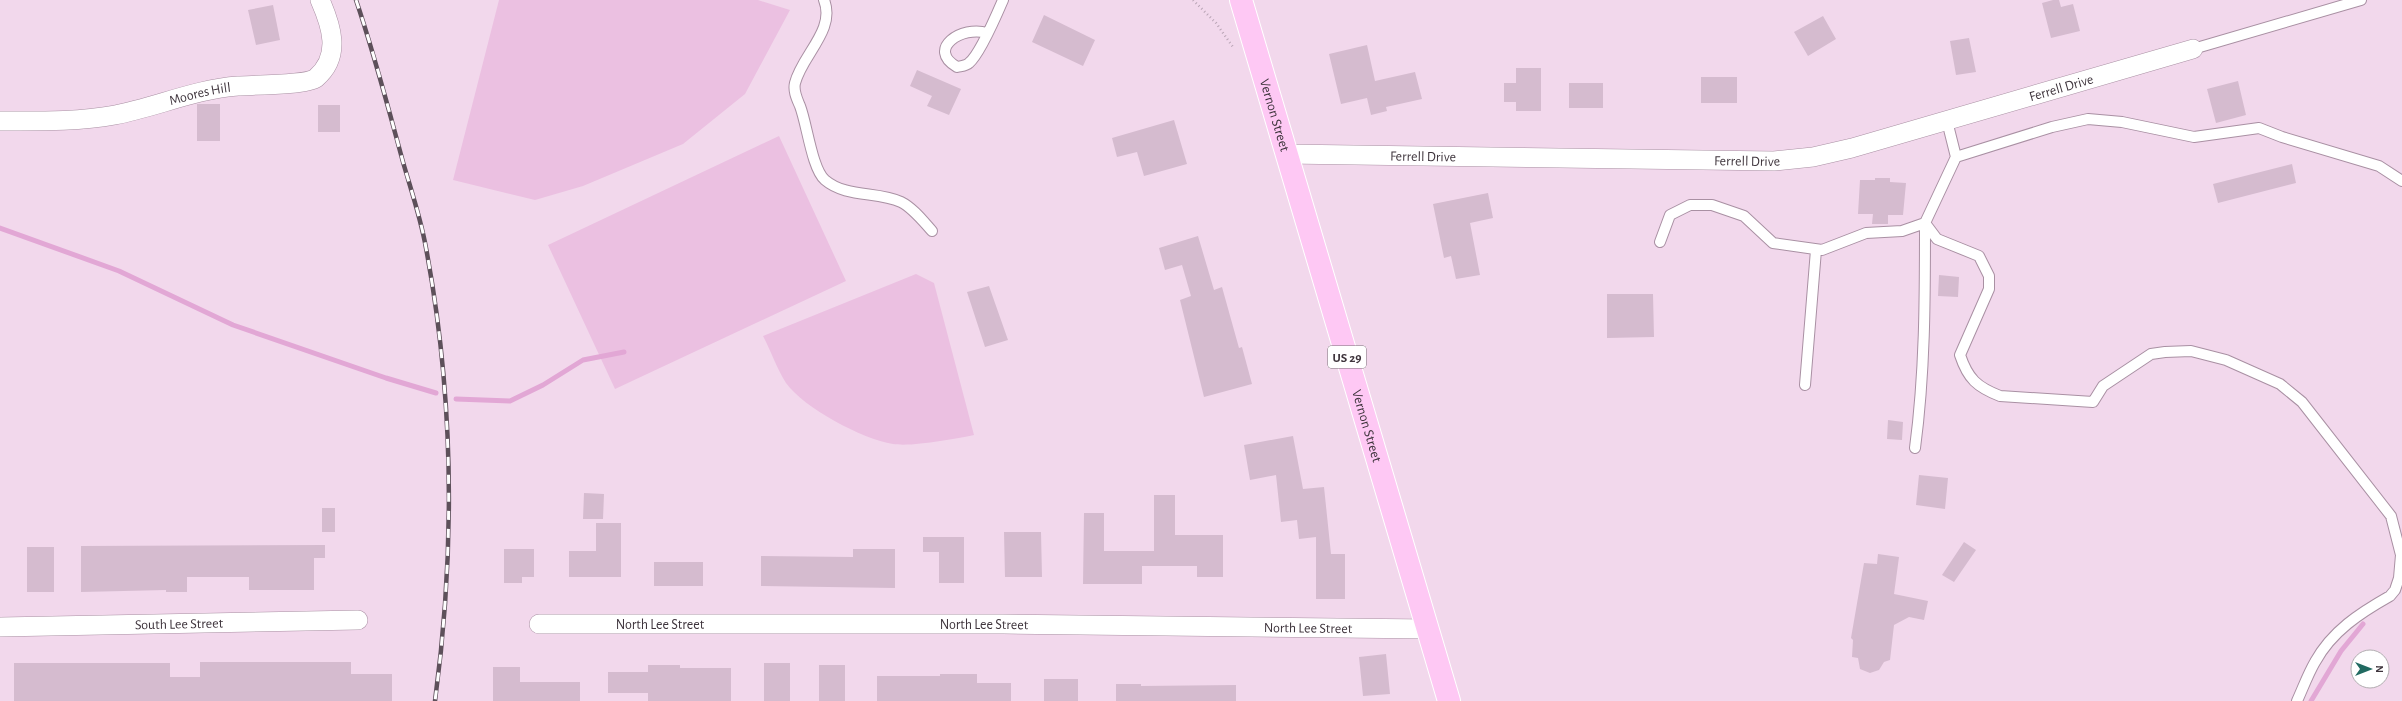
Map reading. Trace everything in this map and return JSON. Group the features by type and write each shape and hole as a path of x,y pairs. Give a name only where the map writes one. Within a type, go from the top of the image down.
{"main road":[{"name":"Vernon Street","path":"1243,7 1429,629 1449,701"}],"street":[{"name":"Moores Hill","path":"0,121 74,120 108,115 177,97 228,88 300,82 316,78 330,58 332,43 331,24 320,0"},
{"name":"Ferrell Drive","path":"1286,154 1774,160 1829,154 2193,49"},
{"name":"South Lee Street","path":"0,627 358,620"},
{"name":"North Lee Street","path":"538,624 1003,624 1429,629"}],"lane":[{"path":"824,0 828,10 825,24 794,83 795,95 806,121 812,151 818,167 825,180 841,189 901,202 918,215 932,231"},
{"path":"987,33 1003,0"},
{"path":"2193,49 2340,3 2361,0"},
{"path":"1956,157 2052,127 2088,119 2122,122 2194,136 2259,128 2282,137 2379,166 2402,181"},
{"path":"1915,448 1921,392 1925,296 1925,223 1956,157 1947,121"},
{"path":"1660,242 1670,215 1690,205 1712,205 1744,216 1773,243 1816,250 1822,250 1866,233 1902,231 1925,223"},
{"path":"1925,223 1937,239 1980,256 1986,267 1989,276 1989,289 1960,355 1971,380 1989,392 2000,396 2093,402 2102,386 2151,354 2191,351 2226,360 2258,373 2280,384 2307,408 2391,516 2401,555 2395,590 2390,596 2342,626 2330,640 2315,662 2297,701"},
{"path":"1806,385 1816,250"}],"path":[{"path":"1193,0 1216,23 1234,48"}],"shaded area":[{"path":"499,0 758,0 790,10 745,94 683,144 583,186 535,200 453,180"},
{"path":"779,136 846,281 615,389 548,245"},
{"path":"916,274 934,283 974,435 922,444 901,445 880,441 850,429 820,412 794,393 780,372 763,336"}],"building":[{"path":"2059,0 2061,7 2073,4 2080,31 2051,38 2042,3"},
{"path":"273,5 280,40 256,45 248,10"},
{"path":"1044,15 1095,40 1083,66 1032,42"},
{"path":"1823,16 1836,39 1808,56 1794,32"},
{"path":"1969,38 1976,72 1956,75 1950,41"},
{"path":"1367,45 1375,81 1415,72 1422,99 1386,107 1387,111 1371,115 1367,98 1341,104 1329,54"},
{"path":"1516,68 1541,68 1541,111 1516,111 1516,102 1504,102 1504,83 1516,83"},
{"path":"917,70 961,89 949,115 927,106 932,96 910,86"},
{"path":"1701,77 1737,77 1737,103 1701,103"},
{"path":"2238,81 2246,115 2216,123 2207,89"},
{"path":"1569,83 1603,83 1603,108 1569,108"},
{"path":"197,104 220,104 220,141 197,141"},
{"path":"318,105 340,105 340,132 318,132"},
{"path":"1174,120 1187,164 1144,176 1137,152 1117,157 1112,138"},
{"path":"2292,164 2296,183 2218,203 2213,184"},
{"path":"1875,178 1890,178 1890,182 1906,183 1903,215 1888,215 1888,224 1872,224 1873,214 1858,214 1860,180 1875,180"},
{"path":"1488,193 1493,218 1470,223 1480,275 1456,279 1451,256 1444,258 1433,204"},
{"path":"1198,236 1214,290 1222,287 1239,348 1242,347 1252,384 1204,397 1180,300 1191,296 1182,265 1165,270 1159,248"},
{"path":"1939,275 1959,277 1958,297 1938,296"},
{"path":"989,286 1008,340 985,347 967,292"},
{"path":"1607,294 1653,294 1654,337 1607,338"},
{"path":"1888,420 1903,422 1902,440 1887,439"},
{"path":"1293,436 1303,489 1324,487 1331,554 1345,554 1345,599 1316,599 1316,537 1299,539 1297,520 1281,522 1276,475 1250,480 1244,445"},
{"path":"1919,475 1948,478 1945,509 1916,505"},
{"path":"584,493 604,494 603,519 583,519"},
{"path":"1154,495 1175,495 1175,535 1223,535 1223,577 1197,577 1197,566 1142,566 1142,584 1083,584 1084,513 1104,513 1104,551 1154,551"},
{"path":"322,508 335,508 335,532 322,532"},
{"path":"596,523 621,523 621,577 569,577 569,551 596,551"},
{"path":"1004,532 1041,532 1042,577 1005,577"},
{"path":"923,537 964,537 964,583 939,583 939,552 923,552"},
{"path":"1964,542 1976,550 1954,582 1942,575"},
{"path":"325,545 325,558 314,558 314,590 249,590 249,577 187,577 187,592 166,592 166,590 81,592 81,546"},
{"path":"27,547 54,547 54,592 27,592"},
{"path":"504,549 534,549 534,577 522,577 522,583 504,583"},
{"path":"853,549 895,549 895,588 761,586 761,556 853,557"},
{"path":"1878,554 1899,557 1894,594 1928,601 1924,620 1909,617 1894,625 1890,660 1884,662 1879,670 1870,673 1860,669 1858,658 1852,657 1853,640 1851,638 1864,563 1877,564"},
{"path":"654,562 703,562 703,586 654,586"},
{"path":"1386,654 1390,694 1363,696 1359,657"},
{"path":"200,662 351,662 351,674 392,674 392,701 14,701 14,663 170,663 170,677 200,677"},
{"path":"764,663 790,663 790,701 764,701"},
{"path":"648,665 680,665 680,668 731,668 731,701 648,701 648,693 608,693 608,672 648,672"},
{"path":"819,665 845,665 845,701 819,701"},
{"path":"493,667 520,667 520,682 580,682 580,701 493,701"},
{"path":"940,674 977,674 977,683 1011,683 1011,701 877,701 877,676 940,676"},
{"path":"1044,679 1078,679 1078,701 1044,701"},
{"path":"1116,684 1141,684 1141,686 1236,685 1236,701 1116,701"}],"waterway":[{"path":"0,228 119,271 233,325 386,378 436,393"},
{"path":"456,399 510,401 543,385 583,360 624,352"},
{"path":"2311,701 2341,651 2363,624"}],"railway":[{"path":"356,0 375,60 416,205 426,248 442,361 448,474 448,531 442,645 435,701"}]}
